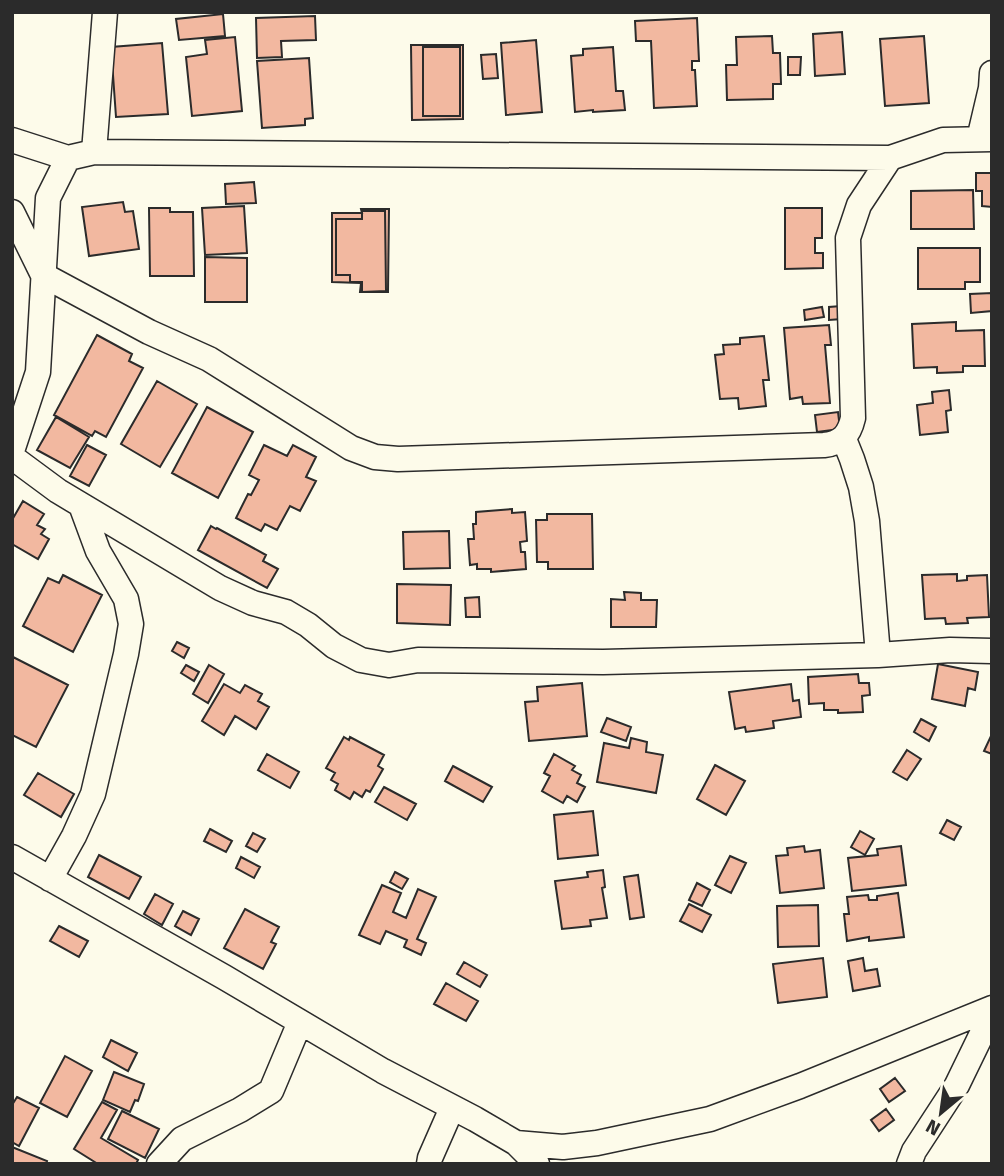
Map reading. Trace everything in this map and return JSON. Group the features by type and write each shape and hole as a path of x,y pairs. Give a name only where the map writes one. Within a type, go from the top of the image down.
{"street":[{"path":"94,152 105,12"},
{"path":"12,140 68,158 94,152 890,158 943,140 986,139 992,73"},
{"path":"12,451 38,372 48,198 68,158"},
{"path":"12,212 43,275 149,332 209,359 351,448 375,457 398,459 824,445 844,439 853,418 848,238 859,205 890,158"},
{"path":"844,439 861,487 867,521 878,655"},
{"path":"12,457 58,491 220,588 253,603 286,612 308,625 334,646 360,660 388,665 418,660 603,662 878,655 950,650 992,651"},
{"path":"50,879 93,794 131,624 126,599 98,551 81,505"},
{"path":"12,857 383,1071 475,1119 516,1143 537,1164"},
{"path":"516,1143 564,1147 597,1143 710,1119 992,1011"},
{"path":"909,1164 914,1151 957,1085 992,1011"},
{"path":"159,1164 182,1139 271,1091 300,1022"},
{"path":"429,1164 452,1108"}],"building":[{"path":"223,14 225,36 179,40 176,19"},
{"path":"315,16 316,40 281,41 282,57 257,58 256,18"},
{"path":"697,18 699,61 692,61 692,70 695,70 697,106 654,108 651,41 636,41 635,21"},
{"path":"842,32 845,74 815,76 813,34"},
{"path":"772,36 773,53 780,53 781,84 773,84 773,99 727,100 726,65 737,65 736,37"},
{"path":"924,36 929,103 885,106 880,39"},
{"path":"235,37 242,111 192,116 186,57 207,54 205,40"},
{"path":"536,40 542,112 506,115 501,43"},
{"path":"162,43 168,114 116,117 111,47"},
{"path":"411,45 463,45 463,119 412,120"},
{"path":"423,47 460,47 460,116 423,116"},
{"path":"613,47 616,91 623,91 625,110 575,112 571,56 583,55 583,49"},
{"path":"496,54 498,78 483,79 481,55"},
{"path":"788,57 801,57 800,75 788,75"},
{"path":"309,58 313,118 305,119 305,125 262,128 257,61"},
{"path":"976,173 992,173 992,207 982,206 982,191 976,191"},
{"path":"254,182 256,203 226,204 225,184"},
{"path":"973,190 974,229 911,229 911,191"},
{"path":"123,202 125,212 133,211 139,249 89,256 82,207"},
{"path":"244,206 247,253 205,255 202,208"},
{"path":"149,208 193,212 194,276 150,276"},
{"path":"785,208 822,208 822,238 815,238 815,253 823,253 823,268 785,269"},
{"path":"361,209 389,209 388,292 360,292 361,283 332,282 332,213 362,213"},
{"path":"362,211 385,211 386,291 362,292 362,282 350,282 350,275 336,275 336,219 362,219"},
{"path":"918,248 980,248 980,282 965,282 965,289 918,289"},
{"path":"205,257 247,258 247,302 205,302"},
{"path":"992,293 992,311 971,313 970,294"},
{"path":"841,306 842,319 829,320 829,307"},
{"path":"822,307 824,317 805,320 804,310"},
{"path":"956,322 956,331 984,330 985,366 963,366 963,372 937,373 937,367 914,368 912,324"},
{"path":"829,325 831,345 825,345 830,403 803,404 802,397 790,399 784,328"},
{"path":"97,335 132,354 129,361 143,368 106,437 95,431 92,436 54,415"},
{"path":"764,336 769,380 763,380 766,406 739,409 738,398 720,399 715,355 724,354 723,345 740,344 740,338"},
{"path":"157,381 197,404 160,467 121,444"},
{"path":"949,390 951,410 946,411 948,432 920,435 917,405 933,403 932,392"},
{"path":"207,407 253,432 218,498 172,473"},
{"path":"838,412 840,429 817,432 815,415"},
{"path":"56,417 89,437 70,468 37,450"},
{"path":"87,445 106,455 89,486 70,476"},
{"path":"264,445 287,456 293,445 316,457 306,477 316,481 300,511 290,506 277,530 265,524 261,531 236,518 248,494 251,495 259,480 249,475"},
{"path":"23,501 44,514 37,525 45,529 41,534 49,539 38,559 12,544 12,520"},
{"path":"512,509 512,513 525,512 527,541 520,542 521,552 525,552 526,569 491,572 491,569 477,569 477,564 470,565 468,539 474,539 473,524 476,524 476,512"},
{"path":"547,514 592,514 593,569 548,569 548,562 537,562 536,520 547,520"},
{"path":"211,526 266,555 263,561 278,569 267,588 198,550"},
{"path":"449,531 450,568 404,569 403,532"},
{"path":"957,574 957,581 967,580 967,576 987,575 989,617 967,618 968,623 946,624 945,618 925,619 922,575"},
{"path":"63,575 102,595 73,652 23,626 48,578 59,583"},
{"path":"397,584 451,585 450,625 397,623"},
{"path":"624,592 641,593 641,600 657,600 656,627 611,627 611,599 625,600"},
{"path":"479,597 480,617 466,617 465,598"},
{"path":"177,642 189,648 184,658 172,651"},
{"path":"13,657 68,685 36,747 12,735"},
{"path":"938,664 978,672 975,690 968,688 965,706 932,699"},
{"path":"186,665 199,672 194,681 181,673"},
{"path":"209,665 224,674 208,703 193,694"},
{"path":"858,674 859,683 869,683 870,695 862,696 863,712 838,713 838,710 824,710 824,703 809,704 808,677"},
{"path":"582,683 587,736 529,741 525,702 538,701 537,687"},
{"path":"224,684 240,693 245,685 262,694 258,701 269,707 256,729 235,716 224,735 202,721"},
{"path":"791,684 793,701 799,700 801,717 773,721 774,728 746,732 745,727 735,729 729,692"},
{"path":"607,718 631,727 626,741 601,732"},
{"path":"921,719 936,727 929,741 914,732"},
{"path":"992,734 992,754 984,751"},
{"path":"344,737 349,740 350,737 384,755 378,766 383,769 370,792 366,790 362,797 354,792 350,799 335,790 338,784 331,780 335,773 326,768"},
{"path":"631,738 647,742 646,752 663,755 656,793 597,782 604,743 629,748"},
{"path":"907,750 921,759 907,780 893,772"},
{"path":"267,754 299,772 290,788 258,770"},
{"path":"554,754 575,766 572,770 581,775 577,783 585,787 577,802 567,796 563,803 542,791 550,776 544,773"},
{"path":"715,765 745,781 726,815 697,799"},
{"path":"453,766 492,787 483,802 445,781"},
{"path":"38,773 74,794 61,817 24,795"},
{"path":"384,787 416,804 407,820 375,802"},
{"path":"593,811 598,855 558,859 554,815"},
{"path":"947,820 961,827 954,840 940,833"},
{"path":"210,829 232,841 226,852 204,841"},
{"path":"860,831 874,839 865,855 851,847"},
{"path":"253,833 265,839 257,852 246,846"},
{"path":"804,846 805,852 820,850 824,888 780,893 776,856 788,855 787,848"},
{"path":"901,846 906,885 852,891 848,858 878,855 877,849"},
{"path":"99,855 141,877 129,899 88,877"},
{"path":"730,856 746,863 731,893 715,885"},
{"path":"241,857 260,867 254,878 236,868"},
{"path":"603,870 605,887 602,888 607,918 590,920 591,926 562,929 555,881 588,877 587,872"},
{"path":"395,872 408,879 402,889 390,882"},
{"path":"638,875 644,917 630,919 624,877"},
{"path":"697,883 710,890 702,906 689,900"},
{"path":"382,885 401,893 393,912 406,918 418,889 436,897 417,939 426,943 421,955 404,947 407,940 386,931 380,944 359,935"},
{"path":"898,893 904,937 869,941 869,937 847,941 844,914 849,914 847,897 868,895 869,900 877,900 877,896"},
{"path":"155,894 173,904 162,925 144,914"},
{"path":"689,904 711,915 702,932 680,921"},
{"path":"818,905 819,946 778,947 777,906"},
{"path":"245,909 279,927 271,942 276,944 263,969 224,948"},
{"path":"183,911 199,919 191,935 175,926"},
{"path":"59,926 88,941 79,957 50,941"},
{"path":"823,958 827,997 778,1003 773,964"},
{"path":"863,958 865,971 877,969 880,986 853,991 848,961"},
{"path":"464,962 487,975 480,987 457,974"},
{"path":"446,983 478,1001 466,1021 434,1004"},
{"path":"111,1040 137,1053 128,1071 103,1057"},
{"path":"65,1056 92,1071 67,1117 40,1103"},
{"path":"114,1072 144,1084 138,1101 135,1100 130,1112 103,1100"},
{"path":"895,1078 905,1091 889,1102 880,1089"},
{"path":"17,1097 39,1108 19,1146 12,1142 12,1105"},
{"path":"102,1102 117,1110 101,1138 138,1160 136,1164 98,1164 74,1149"},
{"path":"886,1109 894,1120 879,1131 871,1120"},
{"path":"122,1111 159,1129 145,1158 108,1139"},
{"path":"12,1147 47,1161 46,1164 12,1164"}]}
